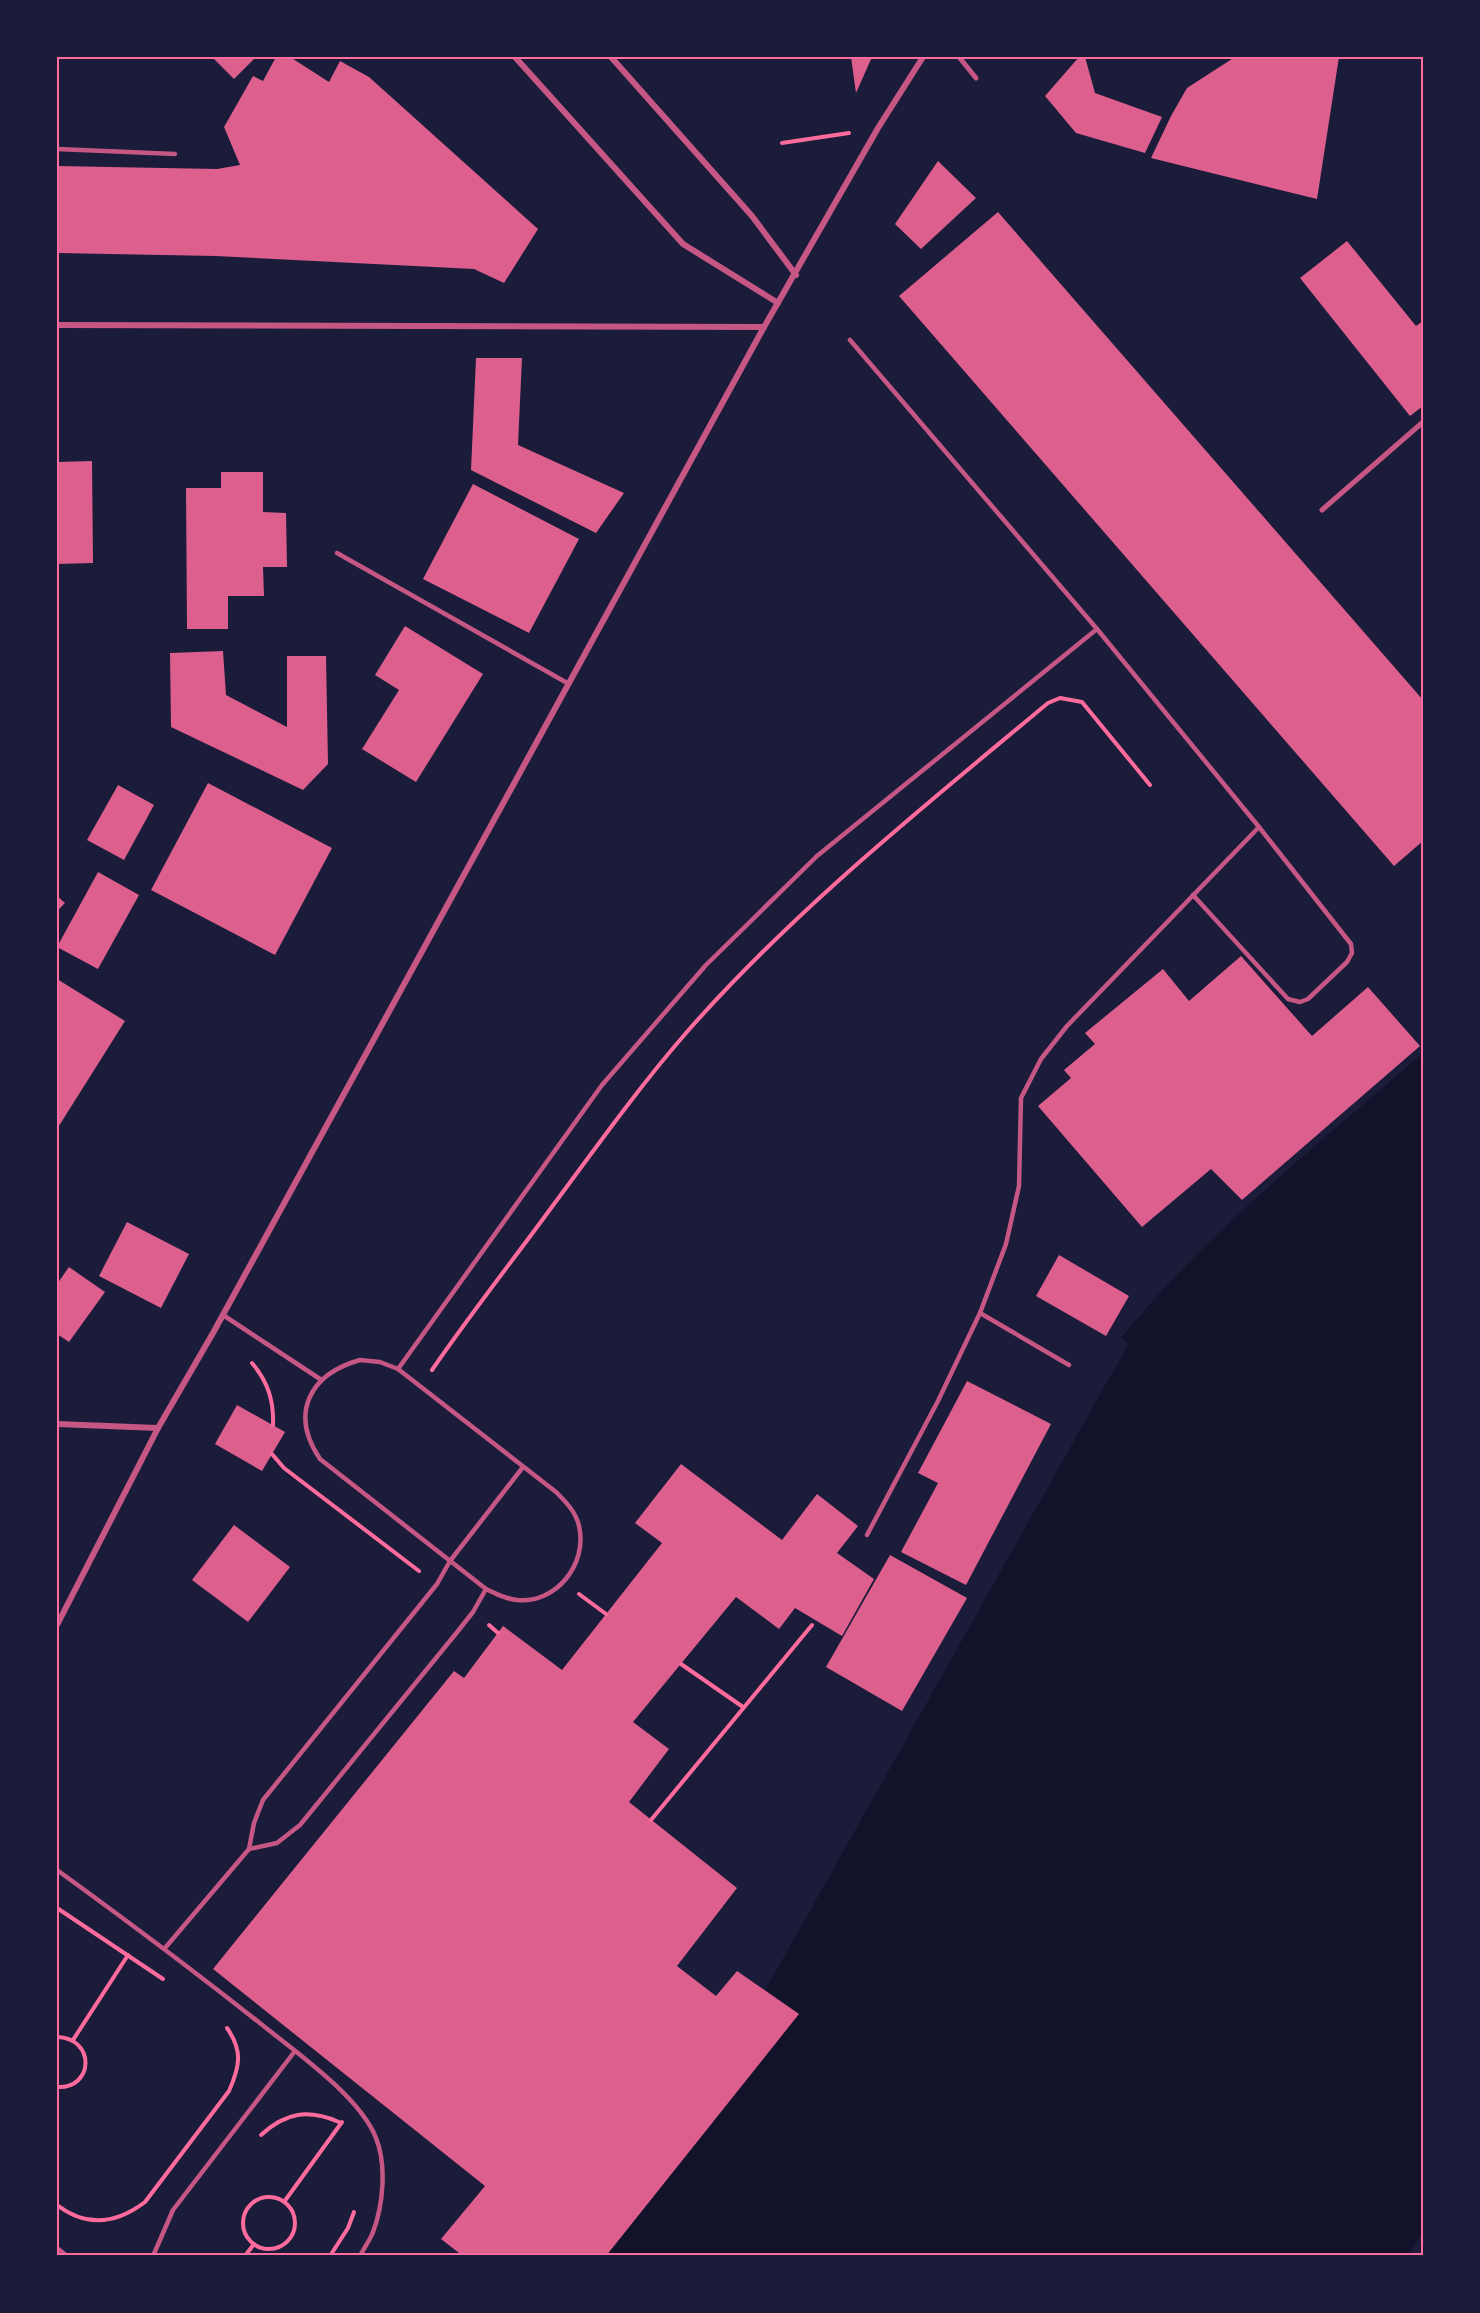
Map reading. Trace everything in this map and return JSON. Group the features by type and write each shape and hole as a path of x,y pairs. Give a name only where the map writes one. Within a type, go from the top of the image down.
{"street":[{"path":"514,57 683,244 778,303"},
{"path":"611,57 752,216 796,275"},
{"path":"57,1625 158,1428 223,1315 764,327 879,128 923,57"},
{"path":"959,57 976,78"},
{"path":"57,325 764,327"},
{"path":"1322,510 1423,422"},
{"path":"57,1424 158,1428"}],"lane":[{"path":"57,149 176,154"},
{"path":"850,339 1097,629 1259,827 1351,944 1352,953 1347,962 1308,999 1299,1002 1288,999 1193,895"},
{"path":"337,553 569,684"},
{"path":"398,1369 602,1085 706,965 817,856 1097,629"},
{"path":"867,1535 938,1401 980,1313 1006,1244 1019,1186 1021,1098 1041,1059 1067,1026 1259,827"},
{"path":"980,1313 1069,1365"},
{"path":"223,1315 320,1379"},
{"path":"360,1360 380,1362 398,1369 556,1492 570,1506 579,1525 581,1545 576,1565 564,1582 551,1592 535,1598 518,1600 486,1589 320,1459 310,1444 306,1426 307,1408 320,1379 340,1366 360,1360"},
{"path":"165,1948 249,1849 254,1823 263,1800 437,1584 450,1561 523,1467"},
{"path":"249,1849 277,1844 300,1825 473,1612 486,1589"},
{"path":"57,1870 165,1948 295,2051 352,2101 365,2116 377,2139 382,2165 379,2209 373,2233 360,2256"},
{"path":"153,2256 173,2210 295,2051"},
{"path":"57,2248 67,2256"}],"path":[{"path":"782,143 879,128"},
{"path":"421,1387 628,1104 686,1033 746,969 817,899 880,843 1048,703 1060,698 1082,702 1150,785"},
{"path":"250,1360 267,1386 273,1407 273,1425"},
{"path":"272,1454 284,1468 437,1584"},
{"path":"587,1601 606,1614"},
{"path":"473,1612 498,1633"},
{"path":"651,1820 812,1625"},
{"path":"681,1664 743,1707"},
{"path":"57,1908 164,1980"},
{"path":"73,2040 128,1955"},
{"path":"57,2205 71,2216 91,2220 111,2220 128,2216 145,2202 230,2091 238,2072 238,2049 228,2029 222,2023"},
{"path":"57,2037 73,2040 84,2052 85,2069 75,2083 68,2087 57,2087"},
{"path":"284,2202 342,2124 352,2101"},
{"path":"260,2137 282,2120 294,2115 310,2113 324,2116 346,2128"},
{"path":"261,2198 277,2198 284,2202 294,2216 292,2234 287,2242 271,2248 254,2244 248,2238 243,2223 248,2208 261,2198"},
{"path":"330,2256 348,2228 358,2202"},
{"path":"245,2256 254,2244"}],"shaded area":[{"path":"1423,1053 1423,2232 1408,2256 562,2256 748,2021 1129,1343 1121,1338 1190,1261 1266,1189"}],"building":[{"path":"212,57 256,57 234,79"},
{"path":"276,57 290,57 329,82 340,61 369,77 538,229 504,283 474,269 216,256 57,253 57,166 217,169 240,165 224,127 253,76 263,81"},
{"path":"851,57 872,57 856,93"},
{"path":"1079,57 1085,57 1095,93 1162,117 1145,153 1076,133 1045,96"},
{"path":"1235,57 1339,57 1317,199 1151,158 1187,88"},
{"path":"938,161 976,198 921,249 895,224"},
{"path":"998,212 1423,700 1423,841 1394,866 899,296"},
{"path":"1347,241 1416,326 1423,321 1423,406 1410,416 1300,278"},
{"path":"476,358 522,358 518,445 624,493 596,533 471,470"},
{"path":"92,461 93,563 57,564 57,462"},
{"path":"221,472 263,472 263,512 286,513 287,567 263,567 264,596 228,596 228,629 187,629 186,488 221,488"},
{"path":"473,484 579,539 529,633 423,579"},
{"path":"405,626 483,674 416,782 362,749 399,690 375,675"},
{"path":"223,651 226,695 287,727 287,656 326,656 328,764 303,790 171,727 170,653"},
{"path":"208,783 332,848 275,955 151,890"},
{"path":"118,785 154,805 124,860 87,840"},
{"path":"98,872 139,895 98,969 57,947"},
{"path":"57,896 65,903 57,911"},
{"path":"1241,956 1312,1036 1368,987 1420,1046 1242,1200 1211,1169 1142,1227 1038,1106 1071,1078 1064,1070 1095,1044 1085,1033 1163,969 1189,1001"},
{"path":"57,979 125,1021 57,1129"},
{"path":"127,1222 189,1254 161,1308 99,1276"},
{"path":"1059,1255 1129,1296 1106,1336 1036,1296"},
{"path":"69,1267 105,1292 69,1342 57,1334 57,1284"},
{"path":"967,1381 1051,1424 966,1585 901,1552 938,1483 918,1473"},
{"path":"237,1405 285,1432 262,1471 215,1444"},
{"path":"681,1464 782,1540 817,1494 858,1526 837,1553 874,1579 842,1636 795,1608 779,1629 736,1597 633,1722 669,1749 629,1802 737,1888 677,1966 716,1996 737,1971 799,2014 606,2256 463,2256 441,2239 485,2186 213,1969 454,1671 464,1678 503,1626 562,1670 662,1543 635,1523"},
{"path":"234,1525 290,1567 248,1622 192,1580"},
{"path":"890,1555 967,1598 902,1711 826,1667"}]}
